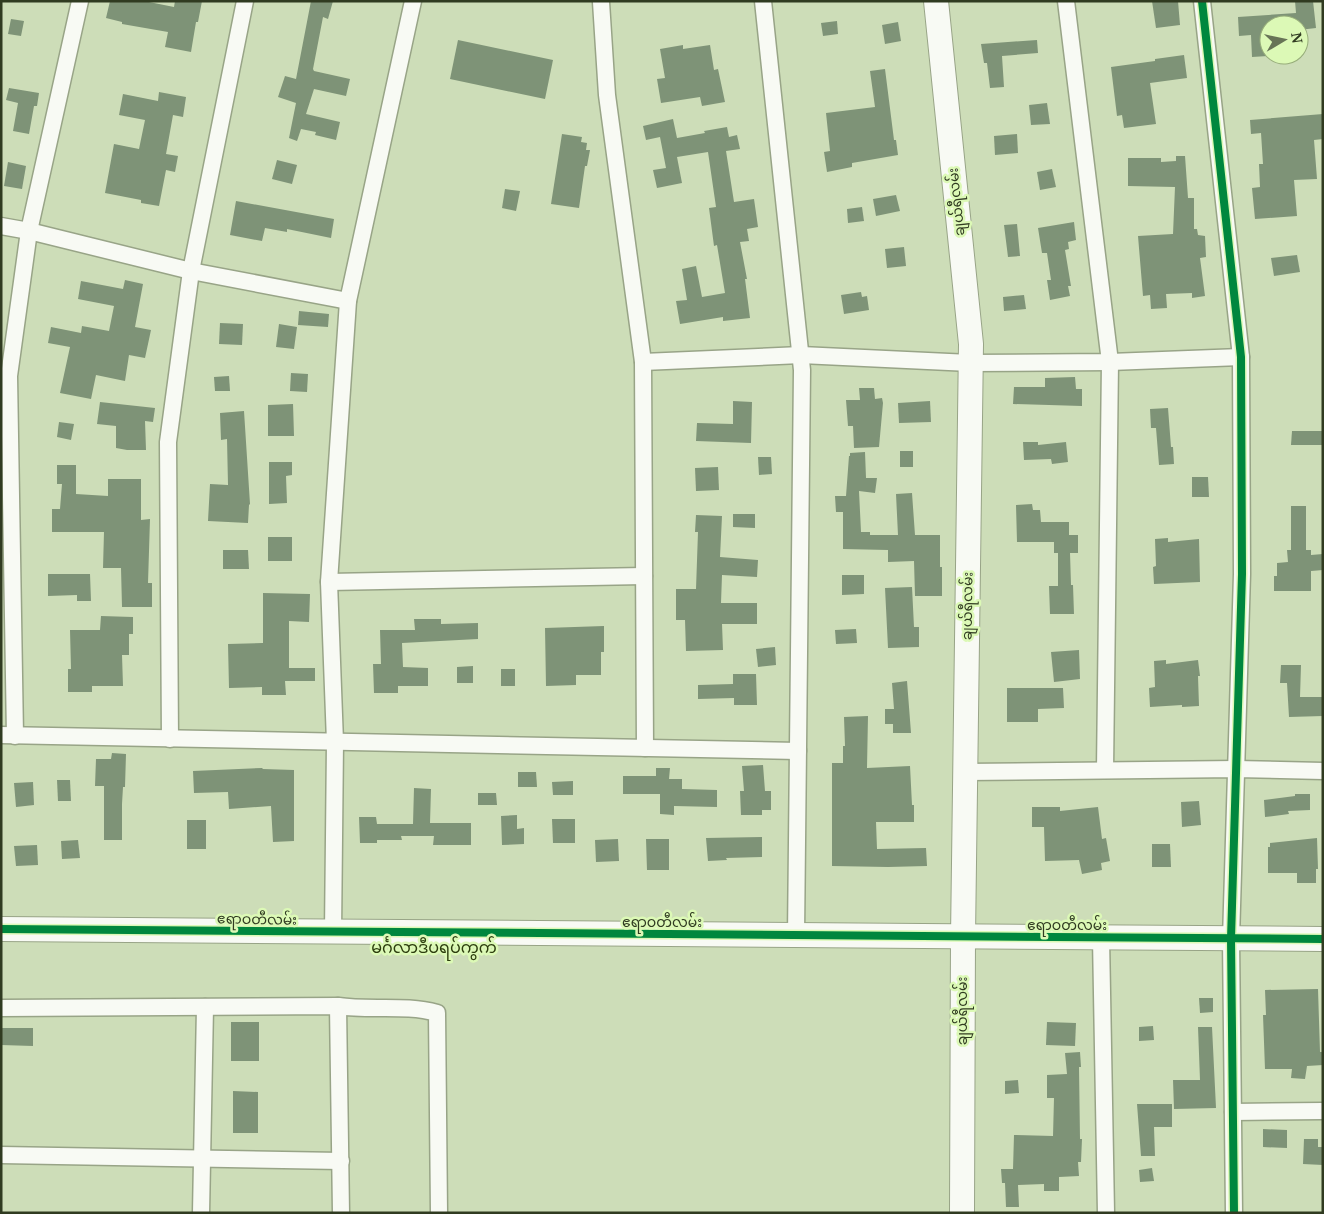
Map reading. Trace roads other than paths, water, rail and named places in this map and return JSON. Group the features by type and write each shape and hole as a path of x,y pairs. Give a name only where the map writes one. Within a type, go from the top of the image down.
{"street":[{"path":"80,1 29,231 9,376 8,736 798,751"},
{"path":"170,739 168,442 191,271 245,1"},
{"path":"333,932 335,742 329,582 348,301 413,1"},
{"path":"610,1 600,2 607,96 643,362 645,748"},
{"path":"763,1 802,370 796,936"},
{"name":"ချယ်ရီလမ်း","path":"936,1 971,344 962,937 962,1213"},
{"path":"1066,1 1110,362 1105,770"},
{"path":"1202,1 1241,357 1242,574 1231,939 1234,1213"},
{"path":"1,226 29,231 191,271 348,301"},
{"path":"643,362 801,355 970,363 1110,362 1241,357"},
{"path":"329,582 644,576"},
{"path":"965,772 1323,770"},
{"name":"ဧရာဝတီလမ်း","path":"1,929 1323,939"},
{"path":"1101,938 1106,1213"},
{"path":"338,1006 341,1213"},
{"path":"1,1008 338,1006 353,1008 421,1008 437,1013 439,1213"},
{"path":"202,1213 205,1007"},
{"path":"1233,1112 1323,1110"},
{"path":"1,1155 340,1161"}],"district":[{"name":"မင်္ဂလာဒီပရပ်ကွက်","path":"434,947"}]}
